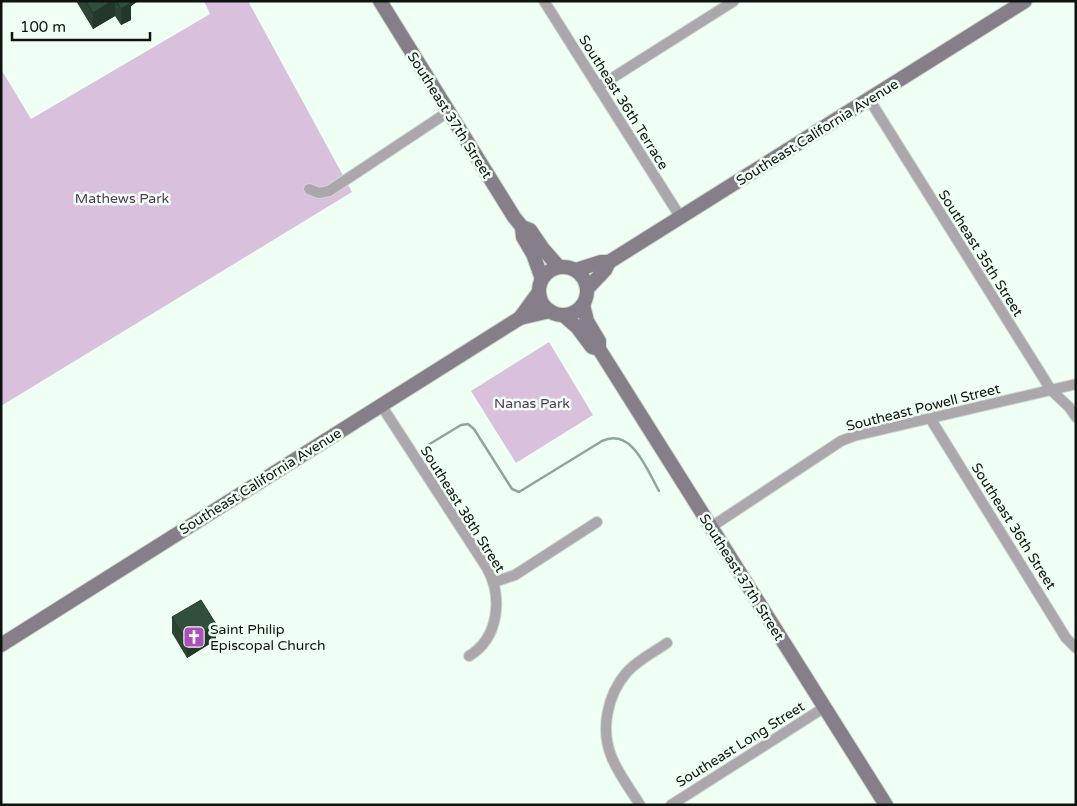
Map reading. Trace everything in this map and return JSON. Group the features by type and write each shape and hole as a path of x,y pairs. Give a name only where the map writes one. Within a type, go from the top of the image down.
{"main road":[{"name":"Southeast 37th Street","path":"380,1 522,227 522,237 533,254 540,285"},
{"name":"Southeast California Avenue","path":"576,270 601,262 609,262 1025,1"},
{"name":"Southeast 37th Street","path":"522,227 530,230 559,267"},
{"name":"Southeast California Avenue","path":"587,289 605,270 609,262"},
{"path":"565,267 576,270 582,275 587,289 583,305 578,310 557,313 544,306 540,285 552,269 565,267"},
{"name":"Southeast California Avenue","path":"520,318 540,285"},
{"name":"Southeast 37th Street","path":"583,305 587,321 599,341 599,349 886,805"},
{"name":"Southeast 37th Street","path":"557,313 577,327 592,347 599,349"},
{"name":"Southeast California Avenue","path":"1,645 520,318 557,313"}],"street":[{"name":"Southeast 36th Terrace","path":"544,1 681,218"},
{"path":"598,87 734,1"},
{"name":"Southeast 35th Street","path":"869,99 1051,390 1076,417"},
{"path":"309,189 319,193 329,191 448,112"},
{"name":"Southeast Powell Street","path":"711,526 841,441 862,433 1076,384"},
{"name":"Southeast 38th Street","path":"380,405 487,568 494,582 497,602 494,623 485,641 469,656"},
{"name":"Southeast 36th Street","path":"930,418 1066,638 1076,648"},
{"path":"494,582 515,574 596,522"},
{"path":"640,805 612,758 606,733 606,718 612,696 627,672 638,662 668,643"},
{"name":"Southeast Long Street","path":"671,805 825,707"}],"green space":[{"name":"Mathews Park","path":"204,1 248,1 352,192 1,406 1,69 31,119 210,14"},
{"name":"Nanas Park","path":"549,342 593,415 516,463 471,391"}],"building":[{"path":"86,1 112,1 93,13"},
{"path":"116,1 130,1 131,3 121,9"},
{"path":"201,600 216,624 187,642 172,617"}],"waterway":[{"path":"428,445 461,425 468,424 474,429 512,489 519,492 602,441 613,438 622,440 637,453 644,462 659,491"}],"place":[{"name":"Saint Philip Episcopal Church","path":"194,637"}]}
